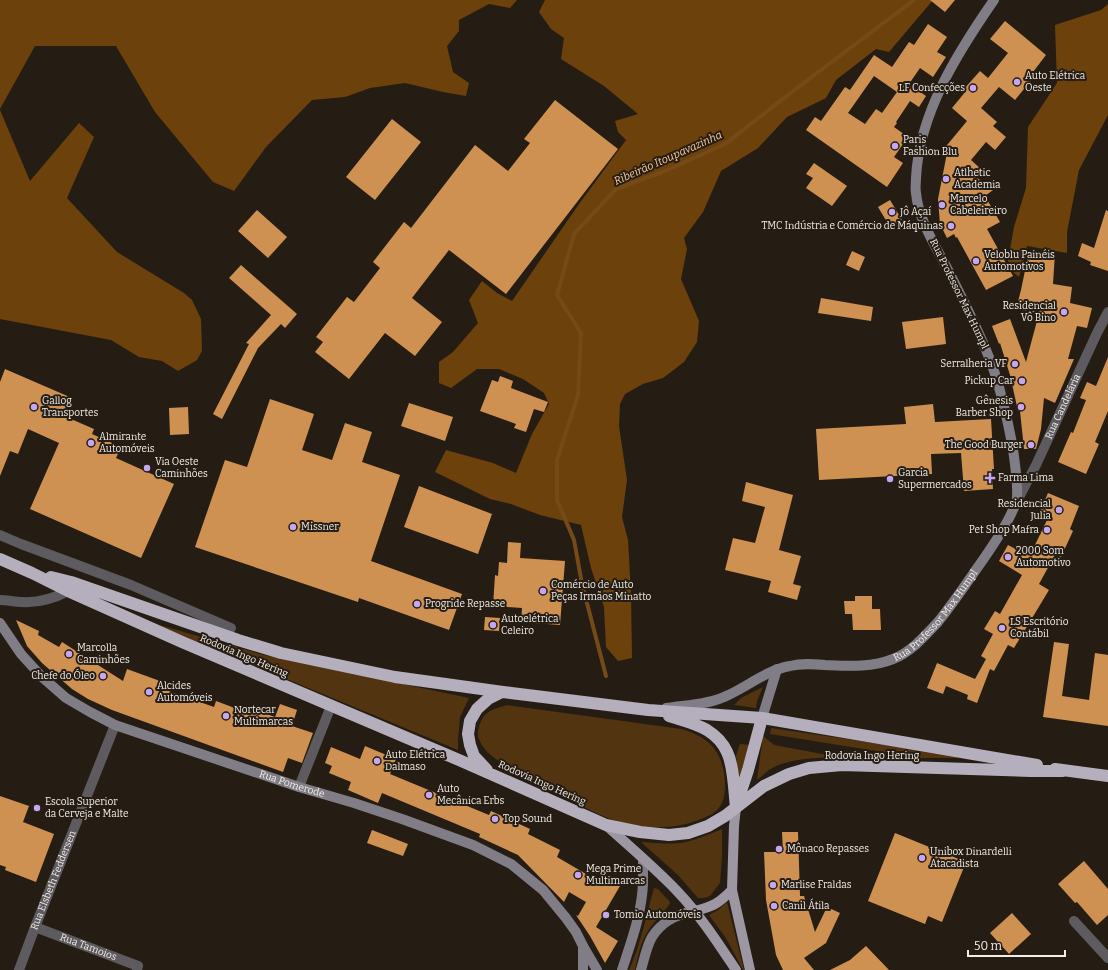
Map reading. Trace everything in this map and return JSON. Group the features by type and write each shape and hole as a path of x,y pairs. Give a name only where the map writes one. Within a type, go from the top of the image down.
{"highway":[{"name":"Rodovia Ingo Hering","path":"0,559 32,572 68,591 182,642 606,824 640,832 669,835 688,833 708,826 725,816 764,786 789,774 809,768 842,765 1063,771"},
{"name":"Rodovia Ingo Hering","path":"32,572 71,582 238,640 281,653 395,676 502,692 648,710 762,718 1063,771 1108,776"},
{"path":"490,774 474,756 468,734 470,721 477,709 488,699 502,692"},
{"path":"648,710 706,729 716,736 727,752 731,766 736,807"},
{"path":"736,807 762,718"}],"main road":[{"path":"736,807 732,890 750,970"},
{"path":"606,824 678,892 694,910 736,970"},
{"path":"694,910 707,908 721,901 732,890"}],"street":[{"name":"Rua Professor Max Humpl","path":"648,710 708,702 724,697 777,669 791,665 809,664 862,666 894,659 906,652 939,620 994,545 1009,520 1017,501 1016,474 1010,434 994,371 977,328 924,223 916,193 919,152 934,103 958,54 994,0"},
{"name":"Rua Candelária","path":"1017,501 1036,465 1108,312"},
{"name":"Rodovia Ingo Hering","path":"0,535 131,585 231,628"},
{"path":"0,600 39,602 53,598 68,591"},
{"name":"Rua Pomerode","path":"0,623 21,654 42,677 66,698 115,725 299,787 354,803 409,822 473,845 511,864 543,890 566,918 576,932 597,970"},
{"path":"762,718 777,669"},
{"path":"299,787 331,706"},
{"name":"Rua Elsbeth Feddersen","path":"19,970 115,725"},
{"path":"622,970 634,933 640,907 643,884 643,859"},
{"path":"641,970 652,937 659,928 669,920 694,910"},
{"path":"1074,921 1108,958"},
{"name":"Rua Tamoios","path":"35,927 138,966 137,970"},
{"name":"Rua Pomerode","path":"583,946 583,970"}],"shaded area":[{"path":"0,0 517,0 510,8 489,4 459,20 459,31 447,46 453,72 469,83 466,96 405,83 370,88 345,97 312,100 266,147 234,191 213,182 155,112 116,46 35,46 0,109"},
{"path":"545,0 933,0 889,52 876,49 836,80 826,98 787,117 758,148 721,171 703,212 684,238 687,249 681,279 699,321 697,342 684,362 663,378 643,384 625,394 620,404 619,426 627,480 622,517 628,540 632,658 618,661 606,647 604,607 591,568 581,525 540,515 511,504 490,499 435,472 446,450 493,463 516,473 532,434 549,404 544,393 523,379 499,369 477,369 451,388 439,383 439,362 453,352 478,323 469,300 482,281 497,293 512,301 579,204 626,140 618,132 615,121 638,114 604,86 561,59 564,38 551,29 539,12"},
{"path":"1108,4 1108,115 1079,170 1067,232 1067,253 1027,246 1019,277 1013,272 1008,261 1014,227 1026,188 1028,127 1057,83 1055,25 1101,10"},
{"path":"0,110 30,181 79,123 94,137 67,198 117,252 184,293 192,300 201,319 202,351 197,360 178,371 162,361 139,357 111,340 0,319"},
{"path":"149,622 264,655 469,698 460,717 458,750"},
{"path":"763,687 757,701 756,708 734,705 741,698"},
{"path":"507,705 681,729 696,734 713,747 721,760 724,774 725,793 721,805 712,814 693,822 676,826 650,827 622,823 610,819 512,769 487,752 478,738 478,731 482,720 491,710"},
{"path":"771,728 957,755 957,758 920,758 770,734"},
{"path":"763,736 774,745 838,757 802,759 784,763 769,770 757,780"},
{"path":"740,744 750,745 739,778 736,756"},
{"path":"722,829 720,883 710,896 704,898 698,898 678,875 641,842 669,844 680,843 700,838"},
{"path":"654,888 658,889 670,903 650,927 645,936 635,970 629,970 640,940"},
{"path":"727,902 744,970 726,938 709,915 718,910"}],"building":[{"path":"930,0 955,0 945,12"},
{"path":"1005,21 1046,55 1030,76 1033,78 1015,100 999,87 981,108 997,122 993,126 1006,137 995,150 986,142 971,160 982,170 976,177 993,190 985,196 1000,222 987,229 1013,276 986,290 957,237 956,238 954,234 947,238 940,224 938,199 947,153 943,150 967,121 952,108 966,91 964,89 980,71 988,78 1008,53 990,39"},
{"path":"928,24 947,37 937,52 946,57 933,77 920,68 909,84 926,96 919,107 910,101 896,122 897,123 894,127 908,137 894,157 903,163 887,187 806,130 815,117 821,121 845,87 850,90 874,55 892,67 909,42 914,45","holes":["874,76 897,92 882,113 876,109 865,124 848,113"]},
{"path":"555,100 618,149 506,294 449,250 412,298 442,322 415,356 385,333 349,379 315,352 323,342 316,337 347,297 354,302 380,268 373,262 404,222 411,228 475,145 508,171 530,143 524,139"},
{"path":"392,119 421,142 375,200 346,177"},
{"path":"814,163 847,186 832,206 806,188 813,178 806,174"},
{"path":"890,200 902,220 890,227 878,207"},
{"path":"257,210 287,237 268,258 238,231"},
{"path":"1106,210 1108,211 1108,271 1090,265 1091,262 1078,256 1082,243 1094,248"},
{"path":"852,251 865,257 859,271 846,265"},
{"path":"1029,251 1055,253 1053,284 1072,287 1070,303 1092,308 1087,328 1077,326 1068,359 1074,359 1055,403 1044,398 1041,429 1036,449 1024,449 1020,411 1018,411 1010,375 1000,343 999,344 992,326 1010,319 1026,362 1038,317 1036,316 1036,313 1016,309"},
{"path":"241,265 297,314 285,328 281,324 258,348 222,419 213,414 249,344 246,343 271,315 229,278"},
{"path":"821,298 873,307 871,321 818,313"},
{"path":"943,317 946,344 906,349 902,322"},
{"path":"1108,357 1108,411 1095,442 1099,444 1086,474 1058,462 1071,432 1073,433 1086,400 1080,398 1087,382 1096,386"},
{"path":"5,369 72,398 64,416 94,429 92,434 121,447 116,458 174,484 141,558 30,509 59,443 28,429 18,454 10,451 0,476 0,382"},
{"path":"500,376 513,381 511,388 548,402 544,412 534,409 526,432 514,428 516,424 480,411 492,380 498,382"},
{"name":"Missner","path":"270,399 314,414 302,450 332,460 345,423 372,432 362,462 400,475 371,561 462,594 449,630 359,598 358,602 195,547 225,460 247,467"},
{"path":"409,403 453,417 445,441 401,426"},
{"path":"933,404 935,422 991,419 994,469 992,469 993,489 964,491 961,453 931,454 932,474 819,480 816,429 906,424 904,407"},
{"path":"188,407 189,434 170,435 169,408"},
{"path":"746,482 793,495 779,550 801,556 793,584 801,586 797,600 768,592 771,581 725,570 733,538 755,543 765,507 742,501"},
{"path":"419,486 492,514 478,554 404,527"},
{"path":"1048,493 1079,506 1070,529 1073,531 1061,557 1055,555 1039,584 1049,590 1014,648 1008,645 994,671 990,669 977,703 967,699 968,695 946,686 943,694 927,688 937,663 975,679 986,659 981,656 993,634 984,629 995,611 1000,614 1022,575 999,561 1008,545 1027,555 1032,546 1034,547 1048,518 1039,514"},
{"name":"Comércio de Auto Peças Irmãos Minatto","path":"508,542 521,543 520,558 565,561 560,625 521,622 522,608 493,606 495,575 498,576 499,562 507,563"},
{"path":"855,596 872,596 872,609 880,609 881,630 853,630 852,614 845,614 844,601 855,601"},
{"path":"485,617 500,618 499,631 484,630"},
{"path":"16,620 39,631 38,635 59,647 62,642 123,681 127,669 160,681 157,687 214,707 216,701 248,713 250,708 275,717 280,704 297,710 292,726 313,733 302,763 288,758 283,772 112,710 88,699 72,689 42,663 27,646"},
{"path":"1054,642 1069,644 1062,696 1089,700 1095,653 1108,655 1108,726 1043,717"},
{"path":"365,746 396,759 390,774 489,815 491,811 530,829 528,834 560,850 557,857 598,881 602,875 620,886 596,927 618,941 605,963 576,915 578,916 586,902 569,892 564,902 518,855 479,837 480,834 382,793 378,803 348,790 351,782 329,773 332,766 325,763 331,747 360,759"},
{"path":"0,796 29,806 23,822 54,834 36,882 5,870 6,867 0,865"},
{"path":"372,830 408,844 403,856 367,843"},
{"path":"782,832 798,832 800,896 804,896 815,932 827,907 840,913 826,943 804,958 814,970 783,970 776,955 766,900 764,852 783,852"},
{"path":"895,833 966,862 942,922 928,916 925,924 868,901"},
{"path":"1084,861 1108,889 1108,915 1097,925 1077,902 1075,903 1058,884"},
{"path":"1012,913 1031,934 1009,954 990,933"},
{"path":"866,946 889,970 830,970 850,960"}],"waterway":[{"name":"Ribeirão Itoupavazinha","path":"606,676 582,584 574,540 557,500 557,460 578,395 581,333 557,295 574,234 616,189 665,171 725,144 914,0"}],"place":[{"name":"Auto Elétrica Oeste","path":"1017,82"},
{"name":"LF Confecções","path":"973,88"},
{"name":"Paris Fashion Blu","path":"895,146"},
{"name":"Atlhetic Academia","path":"946,179"},
{"name":"Marcelo Cabeleireiro","path":"942,205"},
{"name":"Jô Açaí","path":"892,212"},
{"name":"TMC Indústria e Comércio de Máquinas","path":"951,226"},
{"name":"Veloblu Painéis Automotivos","path":"976,261"},
{"name":"Residencial Vô Bino","path":"1064,312"},
{"name":"Serralheria VF","path":"1015,364"},
{"name":"Pickup Car","path":"1022,381"},
{"name":"Gallog Transportes","path":"34,407"},
{"name":"Gênesis Barber Shop","path":"1021,407"},
{"name":"Almirante Automóveis","path":"91,443"},
{"name":"The Good Burger","path":"1031,445"},
{"name":"Via Oeste Caminhões","path":"147,468"},
{"name":"Farma Lima","path":"990,478"},
{"name":"Garcia Supermercados","path":"890,479"},
{"name":"Residencial Julia","path":"1059,510"},
{"name":"Missner","path":"293,527"},
{"name":"Pet Shop Mafra","path":"1047,530"},
{"name":"2000 Som Automotivo","path":"1008,557"},
{"name":"Comércio de Auto Peças Irmãos Minatto","path":"543,591"},
{"name":"Progride Repasse","path":"417,604"},
{"name":"Autoelétrica Celeiro","path":"493,625"},
{"name":"LS Escritório Contábil","path":"1002,628"},
{"name":"Marcolla Caminhões","path":"69,654"},
{"name":"Chefe do Óleo","path":"103,676"},
{"name":"Alcides Automóveis","path":"149,692"},
{"name":"Nortecar Multimarcas","path":"226,716"},
{"name":"Auto Elétrica Dalmaso","path":"377,761"},
{"name":"Auto Mecânica Erbs","path":"429,795"},
{"name":"Escola Superior da Cerveja e Malte","path":"37,808"},
{"name":"Top Sound","path":"495,819"},
{"name":"Mônaco Repasses","path":"779,849"},
{"name":"Unibox Dinardelli Atacadista","path":"922,858"},
{"name":"Mega Prime Multimarcas","path":"578,875"},
{"name":"Marlise Fraldas","path":"773,885"},
{"name":"Canil Átila","path":"774,906"},
{"name":"Tomio Automóveis","path":"606,915"}]}
